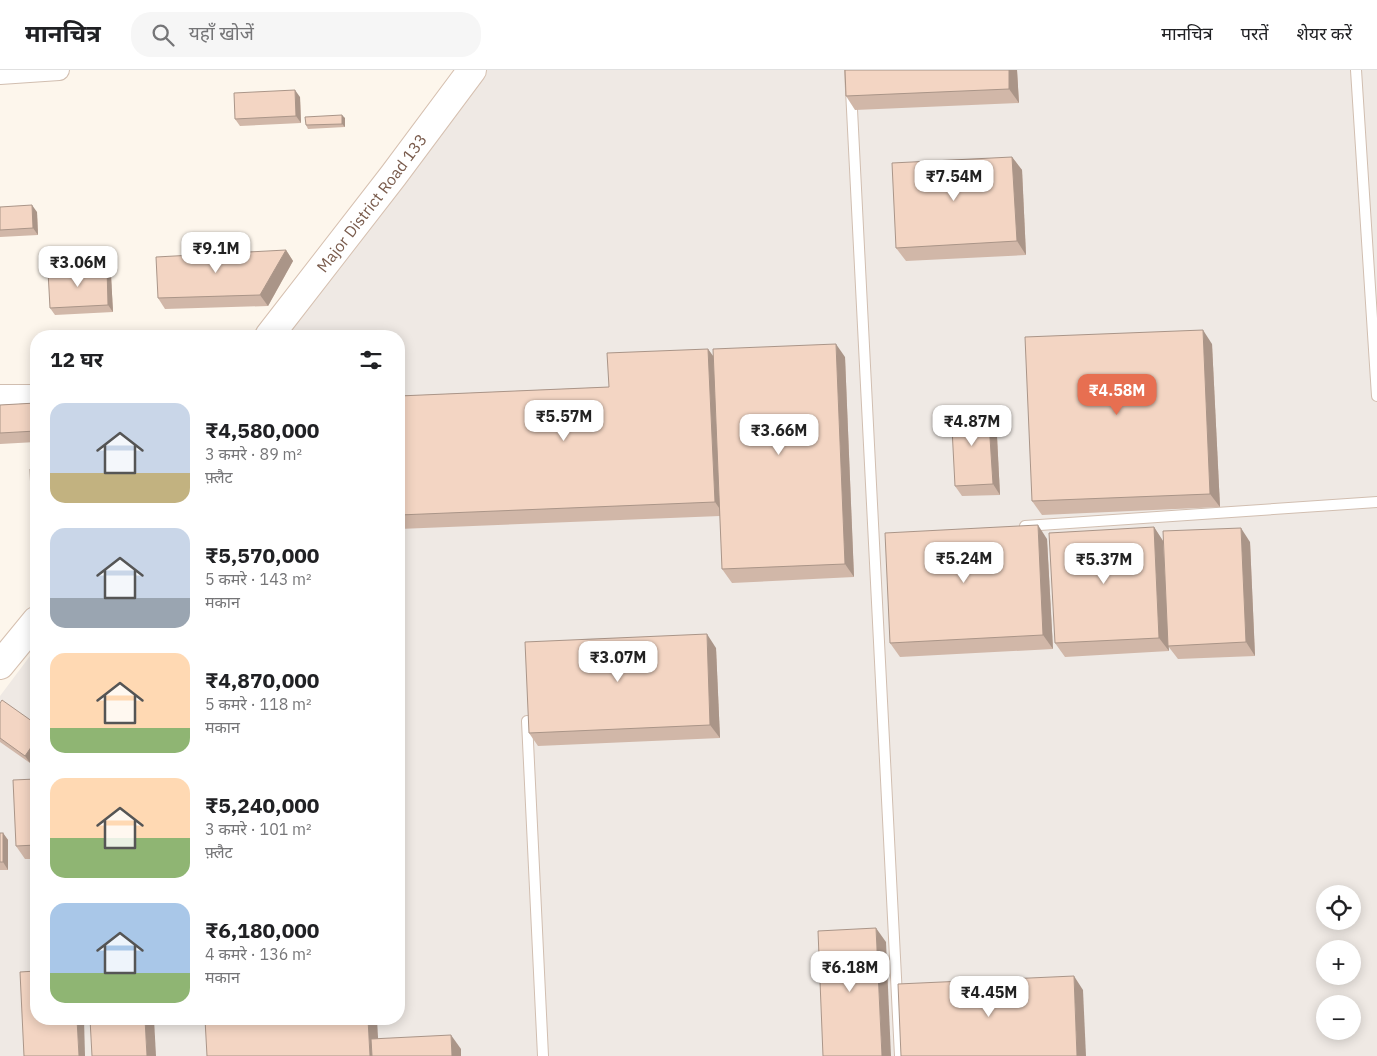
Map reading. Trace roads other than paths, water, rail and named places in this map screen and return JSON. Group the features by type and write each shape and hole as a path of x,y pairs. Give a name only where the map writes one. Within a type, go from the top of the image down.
{"main road":[{"name":"Major District Road 133","path":"274,330 472,70"},
{"path":"0,665 30,628"}],"street":[{"path":"0,74 59,70"},
{"path":"0,396 30,395"}],"lane":[{"path":"850,70 879,535 900,1056"},
{"path":"1356,70 1377,396"},
{"path":"1016,527 1377,502"},
{"path":"527,720 544,1056"}]}
